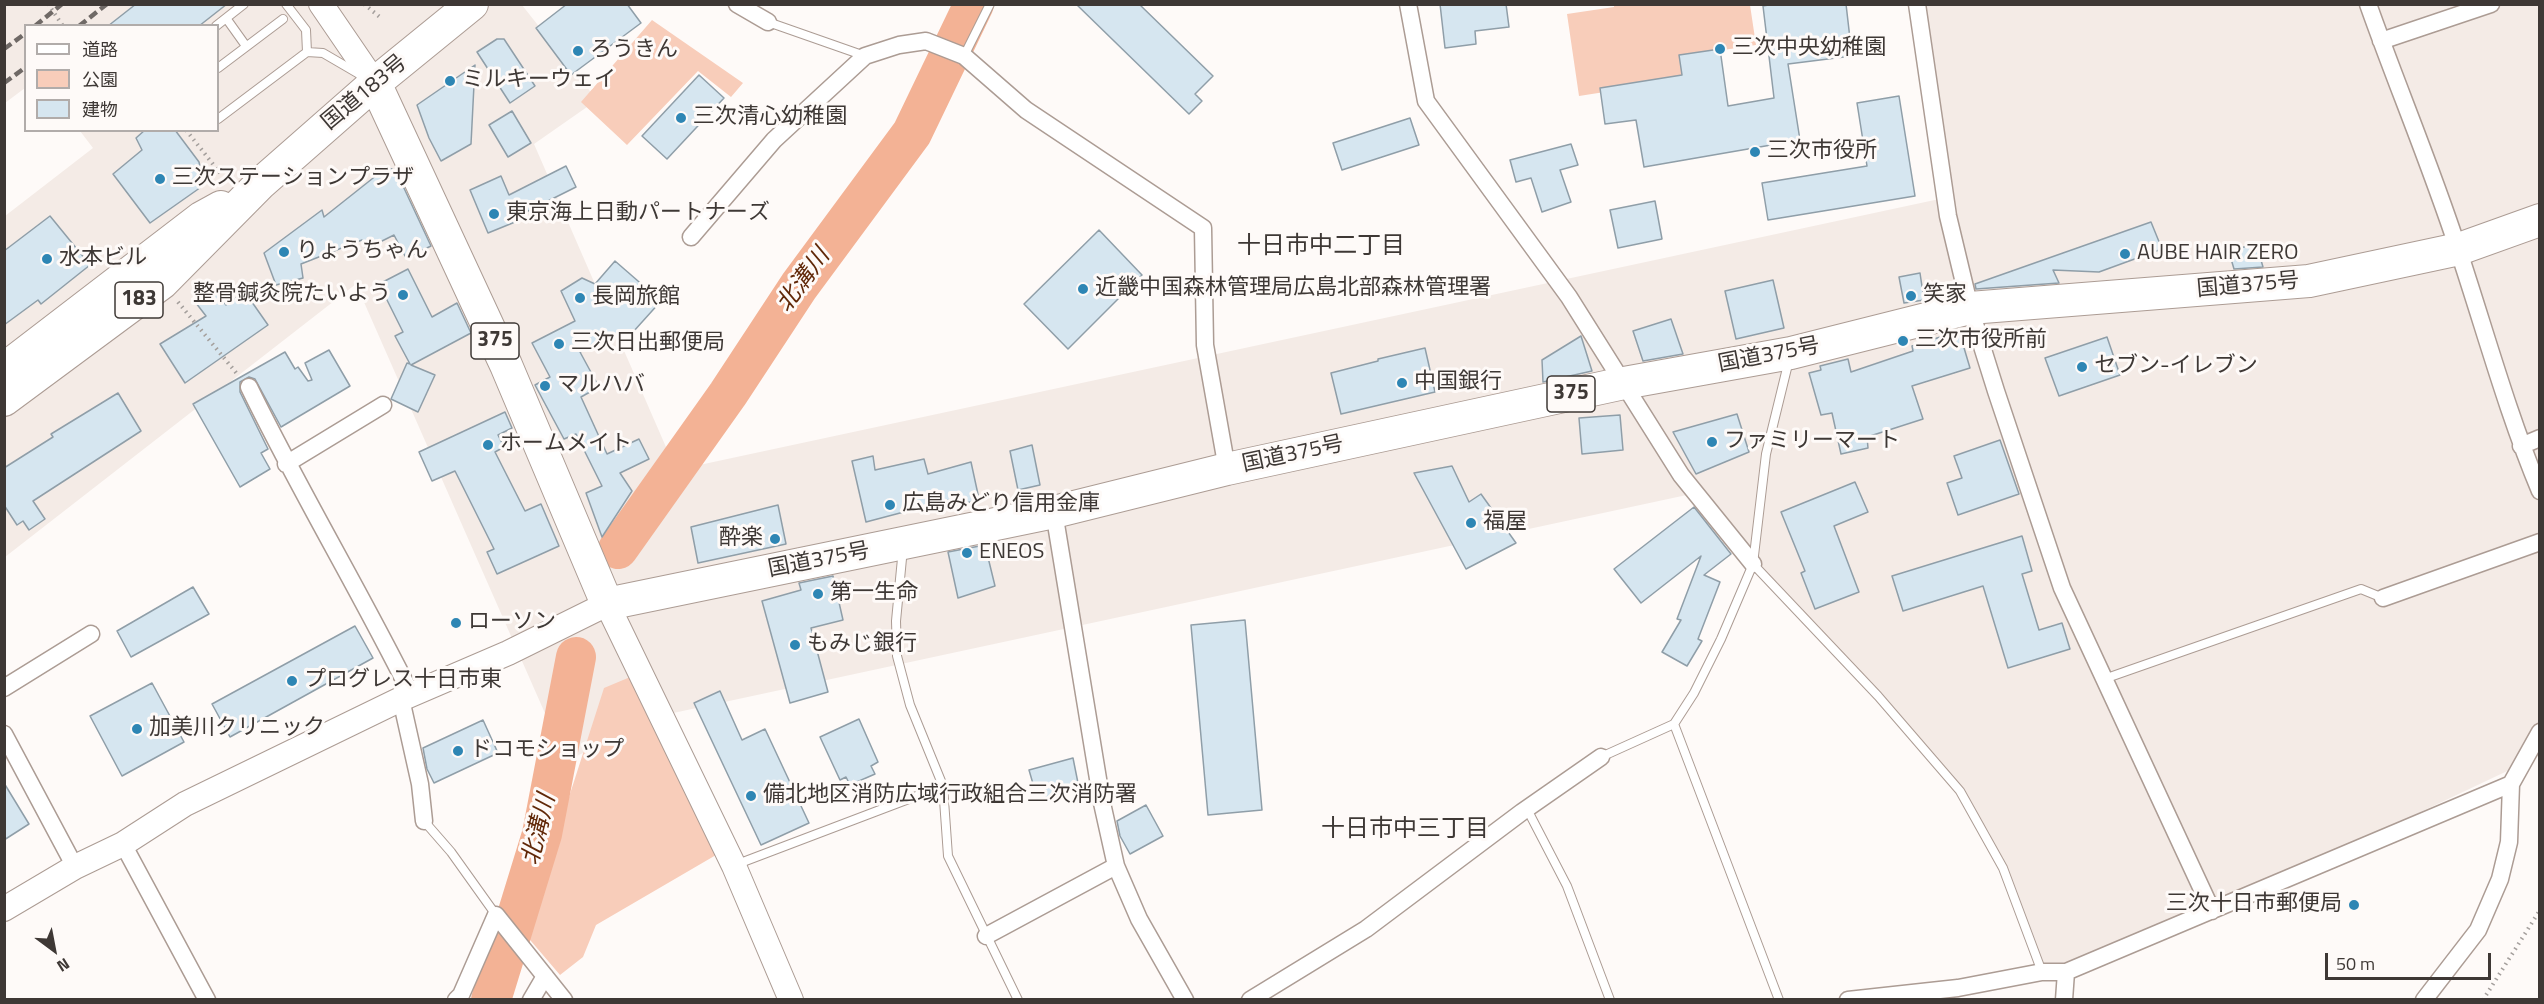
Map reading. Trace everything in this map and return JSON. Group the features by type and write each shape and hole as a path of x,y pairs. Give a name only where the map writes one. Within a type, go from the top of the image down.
{"highway":[{"name":"国道183号","path":"4,400 162,283 260,184 375,83 472,4"},
{"name":"375","path":"375,83 506,365 607,604"},
{"name":"国道183号","path":"4,369 201,218 260,184"},
{"name":"国道375号","path":"607,604 1054,512 1227,469 1624,383 1791,353 1970,308 2309,281 2458,249 2540,220"}],"street":[{"path":"321,4 375,83"},
{"path":"737,4 768,22"},
{"path":"1408,4 1426,101 1569,297 1681,475 1752,564"},
{"path":"1917,4 1948,216 1970,308 2062,588 2212,911"},
{"path":"2368,4 2425,152 2521,446 2540,491"},
{"path":"2381,41 2491,4"},
{"path":"691,237 774,140 865,56 899,45 926,41 961,55 1026,110 1203,228 1205,345 1227,469"},
{"path":"249,387 286,464 383,638 406,697 424,821"},
{"path":"286,464 383,405"},
{"path":"2521,446 2540,438"},
{"path":"1054,512 1102,803 1116,866 1139,919 1185,999"},
{"path":"2383,598 2540,542"},
{"path":"4,909 75,867 123,844 185,804 406,697 508,653 607,604 734,866 791,999"},
{"path":"4,688 90,634"},
{"path":"2424,999 2478,930 2500,879 2509,842 2511,784 2540,732"},
{"path":"4,734 75,867"},
{"path":"1250,999 1366,929 1527,809 1601,758"},
{"path":"1848,999 1958,988 2042,972 2066,972 2511,784"},
{"path":"123,844 207,999"},
{"path":"986,936 1116,866"},
{"path":"456,999 461,995 496,915 564,999"},
{"path":"2064,999 2066,972"},
{"path":"531,999 545,976"}],"lane":[{"path":"218,24 244,4"},
{"path":"286,4 306,30 307,52"},
{"path":"961,55 990,4"},
{"path":"226,18 246,46"},
{"path":"219,67 283,19"},
{"path":"768,22 865,56"},
{"path":"219,118 307,52 323,53 375,83"},
{"path":"1601,758 1674,724 1694,693 1721,639 1752,564 1766,454 1791,353"},
{"path":"904,544 896,621 897,656 910,705 944,786 948,856 1018,999"},
{"path":"1752,564 1878,696 1960,791 2002,868 2042,972"},
{"path":"2103,680 2361,589 2383,598"},
{"path":"1674,724 1779,999"},
{"path":"734,866 944,786"},
{"path":"1527,809 1567,885 1610,999"},
{"path":"424,821 496,915"}],"path":[{"path":"48,4 62,24"},
{"path":"368,6 381,18"},
{"path":"188,132 220,173"},
{"path":"162,283 249,387"},
{"path":"2482,999 2540,910"}],"shaded area":[{"path":"5,5 522,5 597,100 534,144 676,470 1944,198 1912,5 2539,5 2539,756 2112,958 2042,972 1989,832 1940,763 1811,624 1696,493 664,715 566,761 356,284 5,557 5,216 93,148 81,132 219,132 219,24 24,24 24,89 5,103"}],"green space":[{"path":"1614,5 1750,5 1756,45 1684,56 1688,79 1579,96 1567,14 1614,7"},
{"path":"652,20 743,83 731,97 698,71 627,145 581,102"},
{"path":"635,675 716,855 596,925 583,957 560,975 525,934 604,688"}],"building":[{"path":"136,4 227,4 202,24 111,24"},
{"name":"ろうきん","path":"567,4 627,4 641,23 571,75 536,28"},
{"path":"1076,4 1139,4 1213,76 1195,94 1202,101 1189,114"},
{"path":"1440,4 1506,4 1509,27 1475,31 1476,44 1445,48"},
{"path":"1846,4 1852,56 1788,64 1800,140 1644,167 1636,120 1605,124 1600,88 1682,75 1679,55 1720,49 1728,106 1774,98 1763,6"},
{"path":"497,39 504,39 535,86 510,103 477,52"},
{"path":"475,65 471,144 441,161 429,138 417,105"},
{"path":"699,75 724,98 667,159 642,136"},
{"path":"1899,96 1915,196 1768,220 1762,183 1867,166 1857,103"},
{"path":"512,111 531,143 508,157 489,125"},
{"path":"1410,118 1419,145 1342,170 1333,143"},
{"name":"三次ステーションプラザ","path":"143,132 176,132 199,162 204,185 150,223 113,174 142,150 136,138"},
{"path":"1571,144 1578,165 1560,170 1571,202 1542,212 1531,178 1516,182 1510,160"},
{"path":"566,166 576,187 518,216 520,220 488,233 470,190 501,176 509,195"},
{"path":"387,167 396,171 431,246 406,258 394,235 366,249 362,240 301,264 303,278 276,285 264,253 322,210 324,217"},
{"path":"1655,201 1662,239 1618,248 1610,210"},
{"name":"水本ビル","path":"50,216 90,265 41,304 38,300 4,325 4,251"},
{"path":"2151,222 2162,249 2099,272 2053,270 2059,283 1976,289 1975,284"},
{"name":"近畿中国森林管理局広島北部森林管理署","path":"1099,230 1142,275 1068,349 1024,304"},
{"path":"2256,243 2263,267 2234,269 2229,252"},
{"path":"615,261 661,301 624,342 615,334 580,352 599,387 581,397 607,454 639,439 649,459 620,473 632,491 602,537 586,493 602,486 576,434 564,439 535,385 550,377 532,343 575,321 561,291 582,278 595,284"},
{"path":"408,269 432,317 457,303 471,333 411,365 435,375 418,412 391,399 407,363 410,364 395,336 403,332 379,284"},
{"path":"1920,273 1924,300 1904,303 1899,277"},
{"path":"1773,280 1784,328 1736,339 1725,291"},
{"path":"214,289 226,305 240,295 247,295 268,325 185,383 160,344 206,316 196,303"},
{"path":"1671,319 1683,354 1643,361 1633,331"},
{"path":"1959,331 1970,368 1912,386 1923,419 1867,437 1868,448 1841,454 1832,413 1821,415 1809,373 1821,370 1820,366 1848,359 1851,372 1913,351 1912,346"},
{"path":"1581,336 1592,371 1543,382 1542,360"},
{"path":"2107,337 2120,375 2059,396 2045,358"},
{"path":"1425,348 1435,392 1341,414 1331,373"},
{"path":"329,350 350,386 281,427 255,379 249,377 240,382 240,392 268,449 261,453 270,469 240,487 193,404 285,352 295,369 298,367 308,381 312,380 305,363"},
{"path":"118,393 141,431 33,501 45,519 29,530 23,521 17,525 4,505 4,468 53,437 51,434"},
{"path":"505,412 512,428 498,435 504,447 495,452 525,511 541,504 559,546 497,574 487,552 494,549 455,471 432,481 419,452"},
{"name":"ファミリーマート","path":"1737,414 1749,452 1696,474 1673,432"},
{"path":"1620,415 1623,450 1582,454 1579,418"},
{"path":"2000,440 2019,494 1958,515 1947,483 1962,478 1954,456"},
{"path":"1032,445 1040,485 1018,490 1010,451"},
{"path":"873,456 875,470 924,459 928,474 971,462 979,499 955,507 953,499 866,522 852,461"},
{"name":"福屋","path":"1452,466 1469,502 1481,494 1516,543 1466,569 1414,473"},
{"path":"1855,482 1868,512 1834,526 1859,592 1815,609 1801,573 1805,571 1781,512"},
{"path":"778,505 786,544 698,563 691,527"},
{"path":"1694,507 1731,554 1704,575 1720,582 1698,639 1702,641 1687,666 1662,652 1681,620 1677,619 1701,556 1641,603 1614,569"},
{"path":"2022,536 2032,571 2022,574 2039,630 2062,623 2070,649 2008,668 1983,586 1903,611 1892,576"},
{"path":"985,545 995,586 958,598 948,552"},
{"name":"もみじ銀行","path":"833,576 843,620 811,628 828,692 790,703 762,601 801,590 799,583"},
{"path":"193,587 209,614 131,657 117,631"},
{"path":"1245,620 1262,810 1208,815 1191,625"},
{"name":"プログレス十日市東","path":"355,626 373,658 230,737 212,704"},
{"name":"加美川クリニック","path":"152,683 184,742 122,776 90,716"},
{"path":"720,691 742,740 765,729 809,823 761,845 694,703"},
{"path":"859,719 878,762 871,766 875,774 850,785 846,777 840,780 820,737"},
{"name":"ドコモショップ","path":"483,720 498,753 434,783 427,769 423,748"},
{"path":"1073,758 1079,788 1038,801 1029,770"},
{"path":"4,783 29,824 4,840"},
{"path":"1146,805 1163,836 1130,854 1120,836 1117,821"}],"waterway":[{"name":"北溝川","path":"618,549 728,394 799,286 912,133 974,4"},
{"name":"北溝川","path":"491,1000 542,834 576,657"}],"railway":[{"path":"37,24 62,4"},
{"path":"82,24 107,4"},
{"path":"4,49 24,34"},
{"path":"4,83 24,68"}],"place":[{"name":"三次中央幼稚園","path":"1720,49"},
{"name":"ろうきん","path":"578,51"},
{"name":"ミルキーウェイ","path":"450,81"},
{"name":"三次清心幼稚園","path":"681,118"},
{"name":"三次市役所","path":"1755,152"},
{"name":"三次ステーションプラザ","path":"160,179"},
{"name":"東京海上日動パートナーズ","path":"494,214"},
{"name":"りょうちゃん","path":"284,252"},
{"name":"AUBE HAIR ZERO","path":"2125,254"},
{"name":"水本ビル","path":"47,259"},
{"name":"近畿中国森林管理局広島北部森林管理署","path":"1083,289"},
{"name":"整骨鍼灸院たいよう","path":"403,295"},
{"name":"笑家","path":"1911,296"},
{"name":"長岡旅館","path":"580,298"},
{"name":"三次市役所前","path":"1903,341"},
{"name":"三次日出郵便局","path":"559,344"},
{"name":"セブン-イレブン","path":"2082,367"},
{"name":"中国銀行","path":"1402,383"},
{"name":"マルハバ","path":"545,386"},
{"name":"ファミリーマート","path":"1712,442"},
{"name":"ホームメイト","path":"488,445"},
{"name":"広島みどり信用金庫","path":"890,505"},
{"name":"福屋","path":"1471,523"},
{"name":"酔楽","path":"775,539"},
{"name":"ENEOS","path":"967,553"},
{"name":"第一生命","path":"818,594"},
{"name":"ローソン","path":"456,623"},
{"name":"もみじ銀行","path":"795,645"},
{"name":"プログレス十日市東","path":"292,681"},
{"name":"加美川クリニック","path":"137,729"},
{"name":"ドコモショップ","path":"458,751"},
{"name":"備北地区消防広域行政組合三次消防署","path":"751,796"},
{"name":"三次十日市郵便局","path":"2354,905"}],"district":[{"name":"十日市中二丁目","path":"1321,247"},
{"name":"十日市中三丁目","path":"1405,830"}]}
